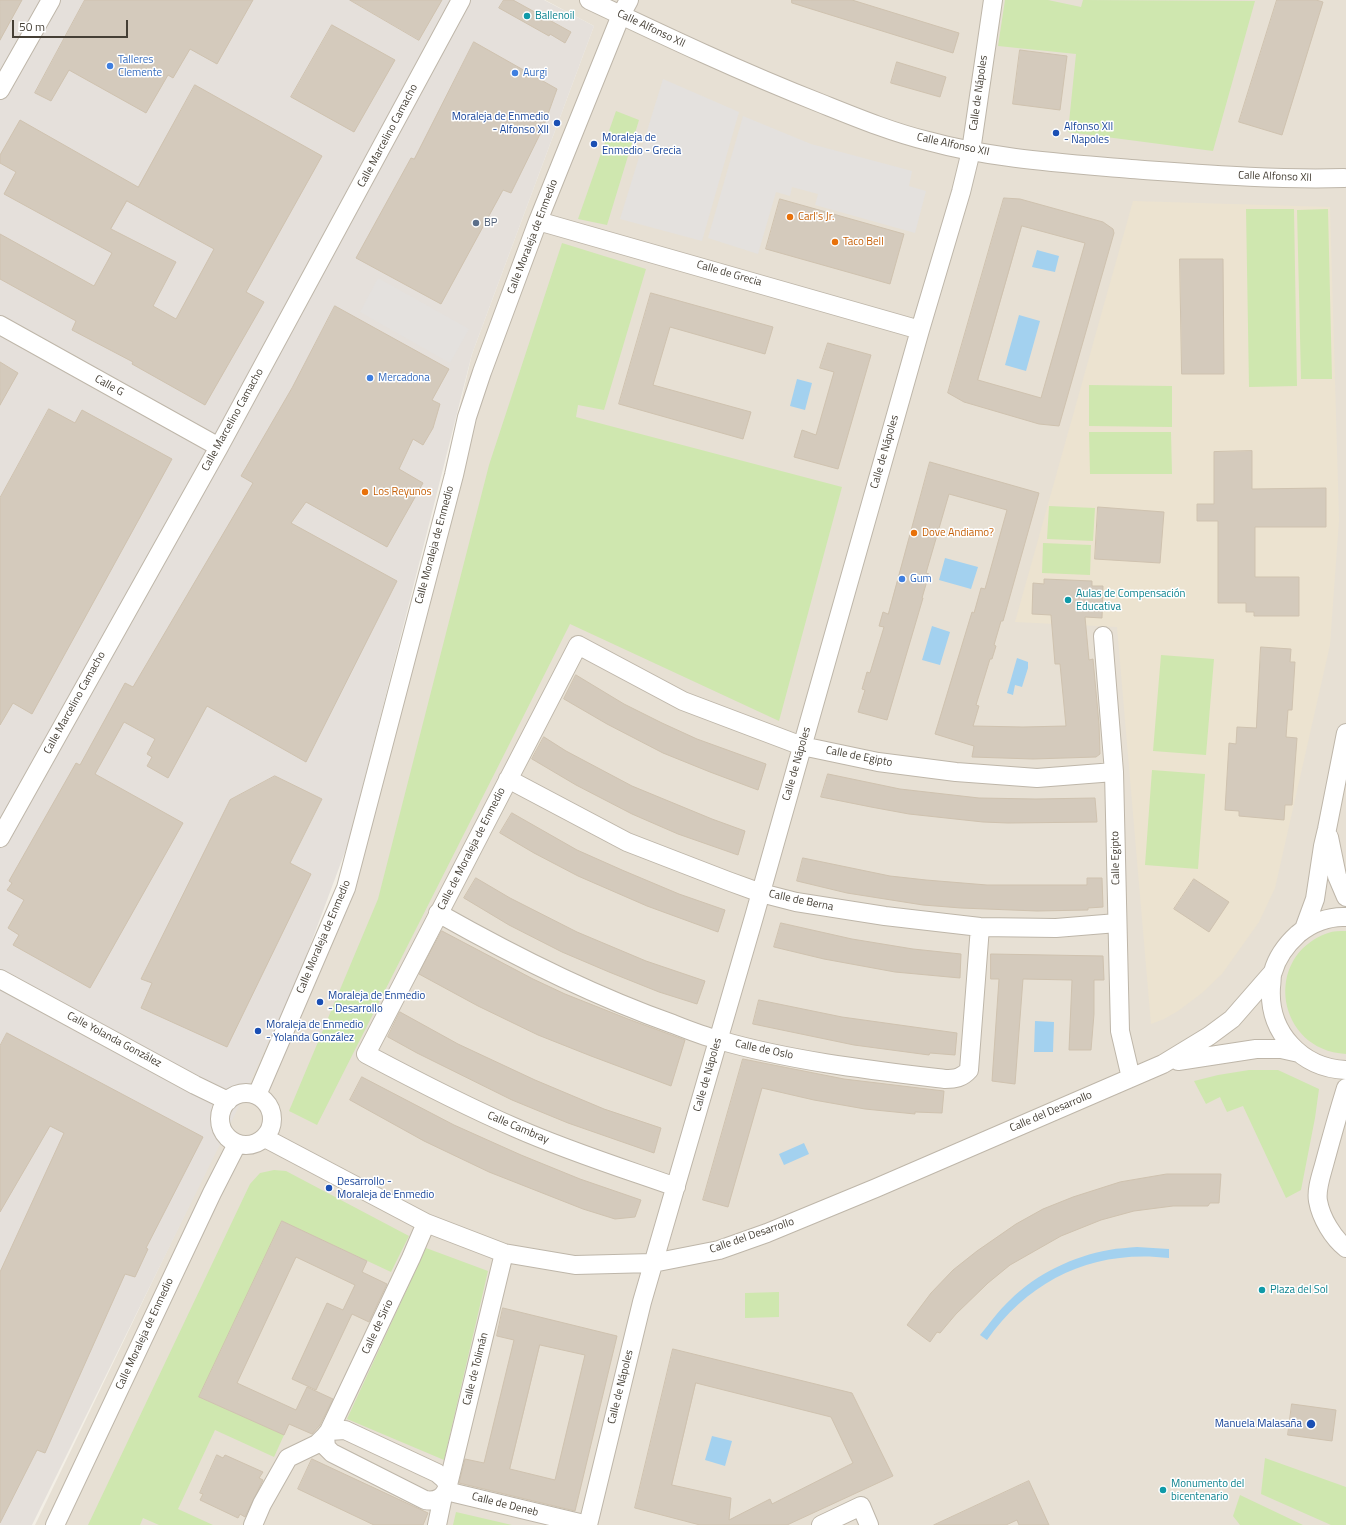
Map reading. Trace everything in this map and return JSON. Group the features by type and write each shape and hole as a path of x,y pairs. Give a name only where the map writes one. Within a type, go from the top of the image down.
{"street":[{"path":"0,90 51,0"},
{"name":"Calle Marcelino Camacho","path":"0,838 219,447 461,0"},
{"name":"Calle Alfonso XII","path":"589,0 625,8 669,38 794,93 859,119 926,141 971,152 1094,166 1212,175 1345,178"},
{"name":"Calle de Nápoles","path":"588,1525 640,1308 761,893 920,330 961,192 971,152 993,0"},
{"name":"Calle Moraleja de Enmedio","path":"257,1095 346,888 454,475 467,417 482,372 538,221 625,8"},
{"name":"Calle de Grecia","path":"538,221 920,330"},
{"name":"Calle G","path":"0,325 219,447"},
{"name":"Calle Egipto","path":"1103,636 1114,772 1120,1031 1131,1078"},
{"name":"Calle de Egipto","path":"578,645 683,701 802,746 878,762 956,772 1037,778 1114,772"},
{"name":"Calle de Moraleja de Enmedio","path":"366,1054 578,645"},
{"path":"1304,929 1315,899 1323,846 1346,733"},
{"name":"Calle de Berna","path":"508,779 627,842 761,893 796,902 884,916 980,927 1056,928 1117,923"},
{"path":"1327,829 1337,876 1346,897"},
{"name":"Calle de Oslo","path":"438,913 503,950 570,982 639,1012 718,1040 774,1053 848,1066 945,1079 954,1079 964,1076 969,1070 980,927"},
{"path":"1346,917 1340,916 1321,921 1304,929 1289,943 1272,972 1270,999 1275,1020 1284,1038 1299,1053 1311,1061 1324,1066 1346,1070"},
{"name":"Calle del Desarrollo","path":"265,1138 426,1223 504,1253 575,1265 653,1263 719,1250 767,1233 876,1188 1163,1064 1209,1036 1232,1019 1272,972"},
{"name":"Calle Yolanda González","path":"0,979 195,1085 228,1101"},
{"name":"Calle del Desarrollo","path":"1163,1064 1201,1056 1256,1048 1281,1049 1299,1053"},
{"name":"Calle Cambray","path":"366,1054 517,1129 593,1158 676,1186"},
{"path":"1346,1088 1319,1182 1318,1201 1324,1220 1338,1243 1346,1248"},
{"path":"244,1093 257,1095 265,1101 271,1109 273,1119 271,1129 265,1138 259,1142 252,1145 237,1144 228,1138 222,1130 220,1120 222,1110 232,1097 244,1093"},
{"name":"Calle Moraleja de Enmedio","path":"55,1525 212,1193 237,1144"},
{"name":"Calle de Sirio","path":"253,1525 262,1504 288,1458 317,1444 327,1433 411,1258 426,1223"},
{"name":"Calle de Tolimán","path":"437,1525 504,1253"},
{"path":"345,1430 437,1473 444,1479 446,1491 432,1501 425,1500 332,1453 326,1447 327,1433 345,1430"},
{"name":"Calle de Deneb","path":"446,1491 588,1525"},
{"path":"821,1525 861,1506 870,1525"}],"shaded area":[{"path":"0,0 544,0 594,26 472,354 349,841 298,978 241,1102 32,1525 0,1525"},
{"path":"545,0 1346,0 1346,1525 35,1525 352,867 472,354 594,26"},
{"path":"663,79 739,112 702,241 620,219"},
{"path":"743,116 811,144 912,171 909,186 926,191 915,233 815,205 818,194 792,187 790,196 776,192 758,254 708,238"},
{"path":"1133,201 1330,207 1339,520 1330,645 1275,888 1259,922 1222,974 1202,993 1178,1011 1151,1024 1117,627 1015,622"},
{"path":"378,278 469,329 450,363 360,312"}],"green space":[{"path":"1005,0 1048,0 1081,7 1083,0 1255,1 1213,151 1068,132 1076,54 998,46"},
{"path":"616,111 639,120 607,225 578,219"},
{"path":"1246,209 1294,209 1297,386 1249,387"},
{"path":"1328,209 1332,379 1301,379 1297,210"},
{"path":"562,243 646,269 604,410 578,405 576,417 842,487 779,721 570,624 317,1125 289,1111 378,899 489,465"},
{"path":"1089,385 1172,386 1172,427 1089,426"},
{"path":"1089,432 1171,432 1172,474 1090,474"},
{"path":"1049,506 1095,508 1093,541 1047,539"},
{"path":"1043,543 1091,545 1090,575 1042,573"},
{"path":"1161,655 1214,659 1206,755 1153,751"},
{"path":"1152,770 1205,774 1198,869 1145,865"},
{"path":"1334,931 1346,931 1346,1054 1322,1049 1304,1037 1292,1020 1286,1001 1286,980 1293,961 1307,945 1328,933"},
{"path":"1249,1070 1278,1070 1319,1089 1301,1190 1286,1198 1243,1106 1227,1112 1220,1097 1206,1104 1194,1081"},
{"path":"274,1170 286,1171 409,1236 391,1272 282,1221 199,1397 284,1435 274,1457 215,1430 178,1509 213,1525 159,1525 143,1518 140,1525 88,1525 250,1184 260,1173"},
{"path":"426,1248 488,1271 444,1460 347,1419"},
{"path":"779,1292 779,1317 745,1318 745,1293"},
{"path":"1265,1458 1346,1487 1346,1525 1331,1525 1261,1494"},
{"path":"1240,1495 1303,1525 1240,1525 1233,1516"},
{"path":"456,1512 512,1525 453,1525"}],"water":[{"path":"1037,250 1059,256 1055,272 1032,267"},
{"path":"1019,315 1040,321 1026,371 1005,365"},
{"path":"797,379 812,383 805,410 790,406"},
{"path":"945,558 978,567 971,589 939,580"},
{"path":"932,626 950,632 940,665 922,660"},
{"path":"1017,658 1028,662 1028,668 1022,687 1015,685 1013,695 1007,693"},
{"path":"1035,1021 1054,1022 1053,1052 1034,1052"},
{"path":"804,1143 809,1154 784,1165 779,1154"},
{"path":"1137,1247 1169,1249 1169,1258 1141,1256 1115,1258 1090,1264 1066,1273 1044,1285 1023,1300 1004,1319 987,1340 980,1335 998,1312 1010,1300 1044,1274 1082,1257 1112,1249"},
{"path":"712,1436 732,1441 725,1466 705,1460"}],"building":[{"path":"0,0 22,0 0,40"},
{"path":"85,0 253,0 217,64 190,49 173,78 168,75 146,113 69,70 51,101 35,93"},
{"path":"350,0 442,0 419,40"},
{"name":"Ballenoil","path":"504,0 513,0 571,32 565,43 550,34 549,36 499,8"},
{"path":"792,0 852,0 959,33 953,53 792,3"},
{"path":"1277,0 1316,0 1323,2 1282,135 1239,122"},
{"path":"332,25 395,60 354,132 291,97"},
{"path":"474,42 557,89 543,128 511,193 503,190 441,304 356,258 411,158 414,159"},
{"path":"1020,50 1067,56 1060,110 1013,104"},
{"path":"897,62 946,77 940,97 891,83"},
{"path":"195,85 322,156 246,292 264,302 205,405 132,364 133,362 72,330 76,321 0,279 0,234 94,286 112,253 4,194 16,172 0,163 0,155 20,120 138,187","holes":["127,201 214,249 176,319 153,306 176,262 111,229"]},
{"path":"1004,198 1020,199 1103,222 1113,229 1114,233 1059,426 1039,424 964,402 948,393","holes":["1022,226 1085,243 1041,398 978,380"]},
{"name":"Taco Bell","path":"780,199 904,234 890,284 766,249"},
{"path":"1180,259 1223,259 1224,374 1182,374"},
{"path":"651,293 773,327 765,354 670,327 653,385 751,412 743,439 619,404"},
{"path":"335,306 449,369 432,400 440,404 433,428 423,445 413,439 399,469 423,483 387,547 306,502 291,523 397,581 306,762 207,706 168,778 147,766 152,757 147,754 155,739 124,722 95,774 183,823 90,988 13,945 19,935 8,928 24,900 7,890 12,883 9,881 76,763 80,765 125,683 133,687 253,483 241,476 292,388"},
{"path":"828,343 871,355 838,469 794,457 802,430 816,435 834,372 820,368"},
{"path":"0,362 18,373 0,405"},
{"path":"49,409 75,423 82,410 172,459 32,714 13,703 0,725 0,498"},
{"path":"1252,451 1252,489 1326,488 1326,527 1255,527 1255,577 1299,577 1299,616 1254,616 1254,612 1246,612 1246,603 1218,603 1218,521 1197,521 1197,504 1214,504 1214,452"},
{"path":"930,462 1039,493 1003,621 1001,621 994,645 996,646 992,659 990,659 976,705 979,706 973,726 1066,726 1060,664 1055,664 1051,615 1032,614 1033,583 1044,584 1044,579 1092,581 1092,586 1103,586 1102,618 1085,617 1089,660 1093,659 1099,724 1100,754 1096,757 1033,759 972,757 974,746 935,734 972,612 974,613 981,588 985,589 1007,510 949,494 926,573 929,574 923,598 887,720 858,712 865,690 862,689 867,672 870,673 884,627 879,626 883,612 888,614"},
{"path":"1098,507 1164,512 1160,563 1095,559"},
{"path":"1261,647 1291,649 1290,662 1295,662 1292,710 1288,710 1286,737 1297,738 1292,805 1285,805 1284,820 1239,816 1239,811 1225,810 1229,743 1236,744 1237,727 1256,728"},
{"path":"576,675 624,704 662,723 697,739 766,764 758,790 663,753 607,724 564,699"},
{"path":"544,737 566,751 632,786 745,831 738,855 678,834 632,814 576,785 532,759"},
{"path":"828,774 900,789 979,798 1095,798 1097,822 983,822 909,814 821,797"},
{"path":"275,776 322,799 290,863 311,874 227,1047 141,1008 152,983 141,979 230,800"},
{"path":"512,813 577,850 679,894 725,910 718,932 647,906 578,876 534,853 500,833"},
{"path":"803,858 890,876 987,885 1087,885 1087,878 1102,878 1103,907 1088,908 1088,910 1037,911 961,908 923,905 847,893 797,881"},
{"path":"476,878 510,898 577,932 646,961 705,981 697,1004 659,992 609,972 562,952 509,925 464,898"},
{"path":"1194,879 1229,902 1209,932 1174,909"},
{"path":"781,923 852,939 913,949 961,954 960,978 895,972 824,959 774,947"},
{"path":"442,931 533,979 565,994 685,1040 671,1086 538,1035 478,1006 419,974"},
{"path":"991,954 1103,956 1104,980 1094,980 1094,1014 1091,1050 1069,1050 1072,980 1023,979 1015,1084 992,1081 999,979 991,979"},
{"path":"759,1000 842,1017 957,1033 955,1055 930,1053 929,1055 854,1045 753,1024"},
{"path":"400,1012 458,1044 535,1080 604,1109 661,1128 654,1153 568,1123 512,1100 388,1037"},
{"path":"7,1033 203,1137 146,1248 148,1249 135,1277 125,1274 45,1453 37,1450 0,1523 0,1272 64,1133 50,1126 0,1212 0,1046"},
{"path":"743,1059 844,1079 944,1091 942,1113 915,1112 915,1114 865,1109 814,1100 762,1088 728,1207 703,1200"},
{"path":"362,1077 454,1125 521,1155 580,1179 641,1200 635,1217 615,1219 583,1209 489,1172 424,1141 350,1100"},
{"path":"1167,1174 1221,1174 1219,1203 1210,1203 1208,1206 1173,1206 1134,1211 1101,1220 1061,1236 1010,1265 988,1283 956,1314 940,1333 937,1332 930,1342 907,1325 931,1293 953,1270 1016,1224 1043,1209 1073,1197 1120,1182"},
{"path":"282,1221 367,1261 362,1272 387,1284 369,1322 352,1314 316,1390 292,1379 327,1303 343,1310 355,1285 296,1257 237,1383 296,1410 307,1387 333,1399 320,1425 312,1434 289,1424 284,1435 199,1397"},
{"path":"503,1308 617,1336 575,1511 459,1483 465,1459 484,1463 514,1340 497,1336","holes":["540,1345 585,1355 555,1480 510,1469"]},
{"path":"673,1349 852,1393 893,1476 787,1525 700,1525 635,1508","holes":["696,1383 831,1417 853,1463 772,1504 770,1499 729,1520 731,1498 672,1485"]},
{"path":"1292,1404 1336,1410 1332,1441 1288,1435"},
{"path":"217,1455 223,1458 225,1455 263,1472 259,1478 263,1480 245,1517 240,1514 238,1518 200,1500 203,1494 200,1493"},
{"path":"312,1459 428,1513 423,1525 374,1525 298,1489"},
{"path":"1029,1481 1049,1525 1019,1525 1017,1520 1006,1525 934,1525"}],"place":[{"name":"Ballenoil","path":"527,16"},
{"name":"Talleres Clemente","path":"110,66"},
{"name":"Aurgi","path":"515,73"},
{"name":"Moraleja de Enmedio - Alfonso XII","path":"557,123"},
{"name":"Alfonso XII - Napoles","path":"1056,133"},
{"name":"Moraleja de Enmedio - Grecia","path":"594,144"},
{"name":"Carl's Jr.","path":"790,217"},
{"name":"BP","path":"476,223"},
{"name":"Taco Bell","path":"835,242"},
{"name":"Mercadona","path":"370,378"},
{"name":"Los Reyunos","path":"365,492"},
{"name":"Dove Andiamo?","path":"914,533"},
{"name":"Gum","path":"902,579"},
{"name":"Aulas de Compensación Educativa","path":"1068,600"},
{"name":"Moraleja de Enmedio - Desarrollo","path":"320,1002"},
{"name":"Moraleja de Enmedio - Yolanda González","path":"258,1031"},
{"name":"Desarrollo - Moraleja de Enmedio","path":"329,1188"},
{"name":"Plaza del Sol","path":"1262,1290"},
{"name":"Manuela Malasaña","path":"1311,1424"},
{"name":"Monumento del bicentenario","path":"1163,1490"}]}
